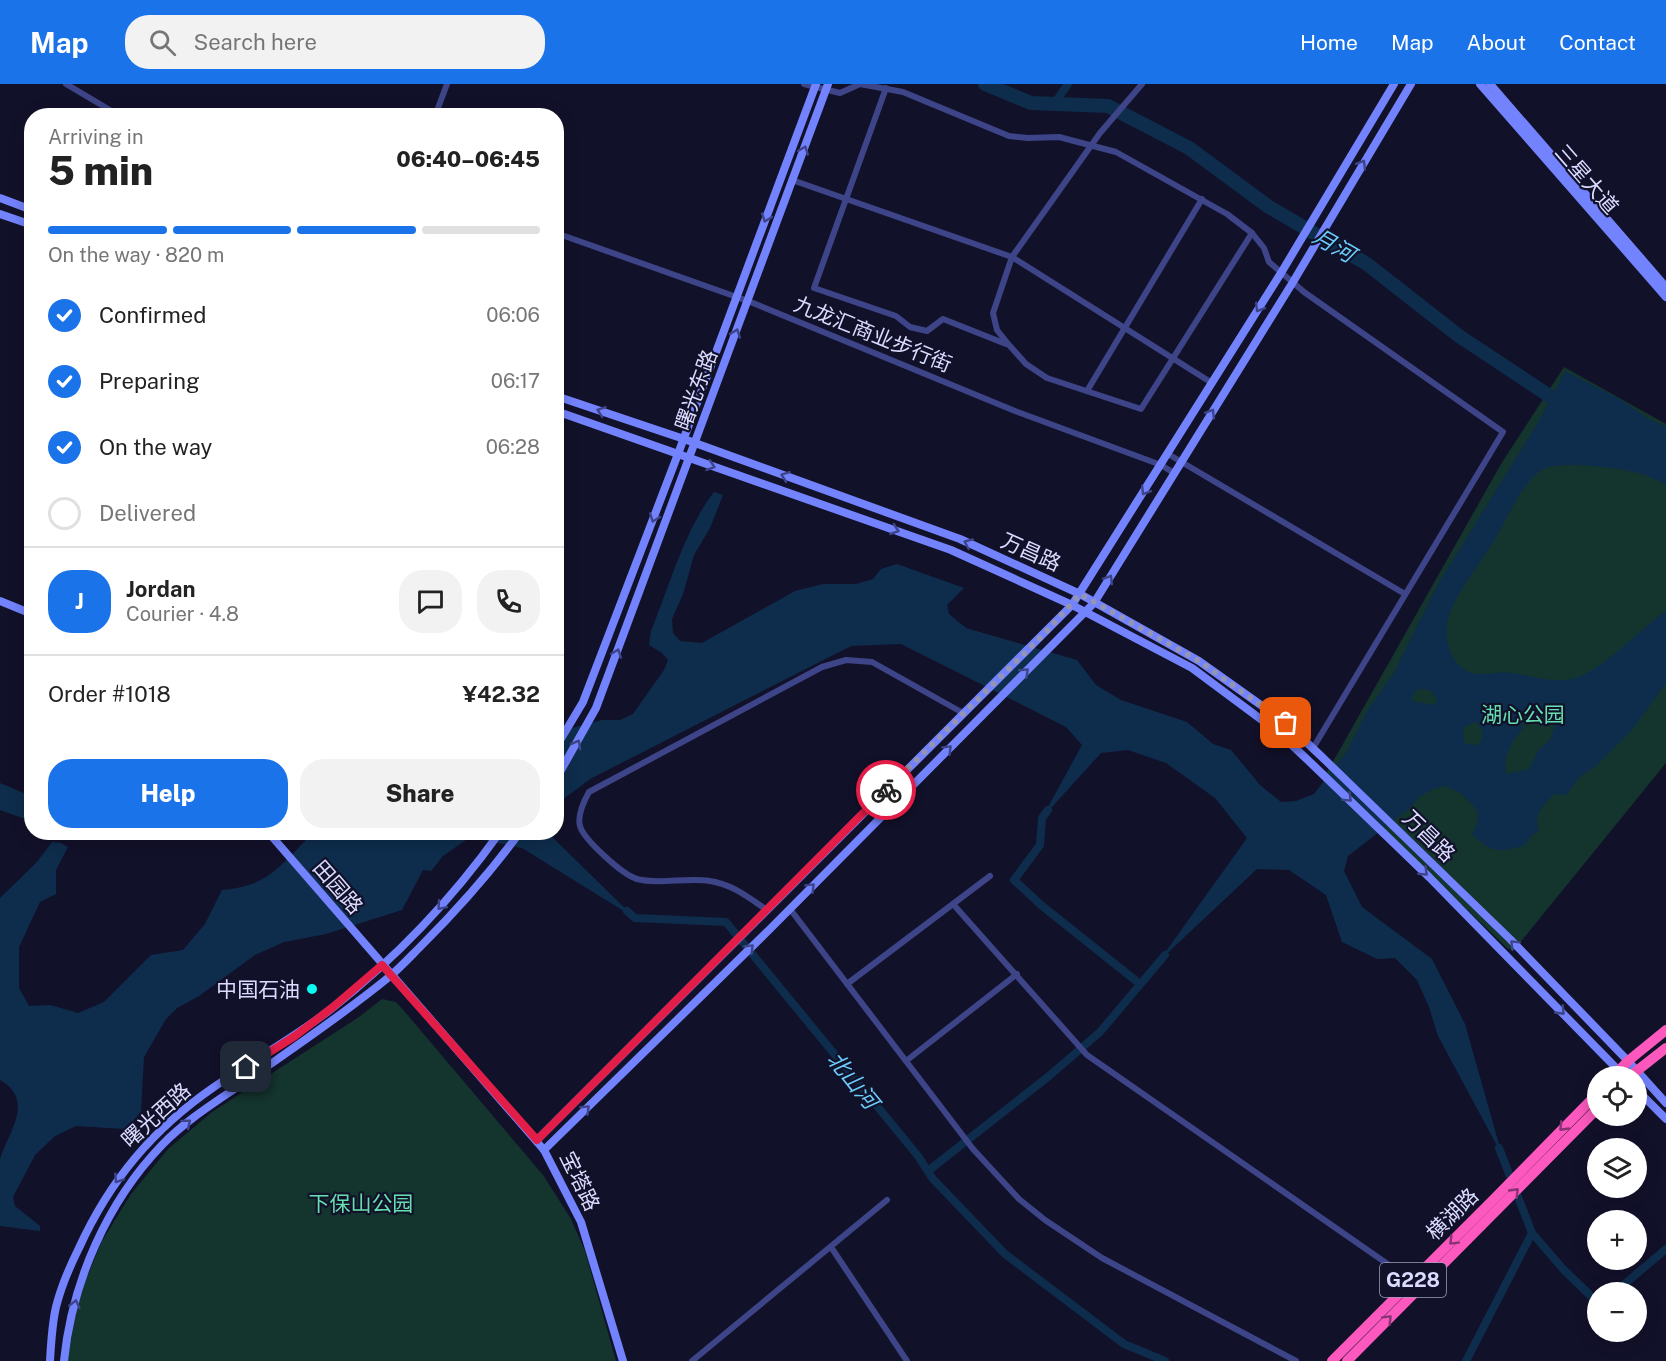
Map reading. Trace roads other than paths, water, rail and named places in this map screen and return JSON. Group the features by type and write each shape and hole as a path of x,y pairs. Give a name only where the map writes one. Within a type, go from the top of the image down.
{"highway":[{"path":"1627,1066 1628,1061 1666,1030"},
{"path":"1638,1066 1666,1048"},
{"name":"横湖路","path":"1347,1361 1496,1212 1532,1167 1587,1105"},
{"name":"横湖路","path":"1332,1361 1494,1199 1587,1118"}],"main road":[{"path":"537,1140 1072,604 1281,273 1394,84"},
{"path":"544,1150 770,929 1094,603 1293,282 1331,214 1411,84"},
{"name":"三星大道","path":"1480,84 1666,297"},
{"name":"三星大道","path":"1490,84 1666,286"},
{"name":"曙光东路","path":"564,734 583,702 684,439 815,86"},
{"name":"曙光东路","path":"564,765 596,708 827,87"},
{"path":"0,198 24,207"},
{"path":"0,214 24,222"},
{"name":"万昌路","path":"564,399 696,443 960,539 1080,594 1199,661 1286,723 1510,939 1628,1061"},
{"name":"万昌路","path":"564,414 951,550 1072,604 1192,668 1278,732 1429,877 1615,1066"},
{"path":"0,601 24,611"},
{"name":"田园路","path":"274,840 382,965"},
{"name":"曙光西路","path":"50,1361 56,1306 71,1265 92,1218 136,1154 213,1087 295,1036 382,965 437,911 494,840"},
{"name":"曙光西路","path":"64,1361 77,1296 89,1260 128,1184 162,1144 192,1119 334,1020 392,975 491,872 514,840"},
{"name":"宝塔路","path":"382,965 544,1150 581,1222 623,1361"},
{"name":"万昌路","path":"1647,1090 1666,1103"},
{"path":"1647,1100 1666,1119"}],"street":[{"path":"66,84 106,108"},
{"path":"438,108 447,84"},
{"path":"804,84 827,87 840,93 860,84 886,88 903,92 1009,136 1059,137 1116,152 1227,214 1252,233 1264,248 1269,262 1281,273 1503,432 1312,748"},
{"path":"1142,84 1100,133 1012,257 993,314 997,330 1026,364 1047,378 1141,409 1252,233"},
{"path":"886,88 814,288 896,316 910,327 927,331 943,319 1009,345"},
{"path":"792,180 1012,257 1212,383"},
{"path":"1087,391 1202,199"},
{"name":"九龙汇商业步行街","path":"564,236 748,301 1015,411 1161,465 1174,473"},
{"path":"1168,454 1405,594"},
{"path":"767,910 727,885 709,880 635,879 616,866 586,837 579,825 581,805 589,792 822,667 846,660 873,662 963,713"},
{"path":"847,984 990,876"},
{"path":"953,904 1087,1055 1412,1281"},
{"path":"790,909 973,1149 1019,1199 1102,1258 1296,1361"},
{"path":"906,1061 1017,974"},
{"path":"692,1361 887,1200"},
{"path":"831,1246 907,1361"}],"water":[{"path":"1565,371 1666,427 1666,485 1641,474 1594,466 1555,466 1546,468 1530,480 1462,589 1451,609 1446,631 1452,656 1460,666 1472,673 1505,672 1562,680 1579,677 1601,665 1666,611 1666,683 1631,731 1597,765 1578,778 1567,795 1554,794 1546,802 1538,815 1539,831 1531,836 1524,846 1496,850 1485,845 1472,834 1477,824 1478,814 1474,806 1459,792 1445,786 1433,789 1419,797 1410,808 1348,856 1344,871 1362,907 1432,959 1465,1024 1502,1155 1438,1036 1417,980 1395,958 1377,959 1342,942 1326,895 1289,870 1257,869 1159,961 1247,838 1215,798 1166,763 1128,750 1101,753 1042,818 1082,745 1066,727 901,644 851,646 590,779 564,799 564,730 602,720 620,720 633,714 664,670 668,660 649,645 651,631 694,523 714,492 723,495 710,528 694,555 683,594 672,619 673,633 680,641 702,643 795,591 823,584 856,584 873,579 881,569 897,564 964,588 947,605 949,614 966,628 1077,660 1096,685 1121,700 1187,722 1213,744 1231,750 1260,785 1281,802 1296,801 1314,794 1347,751 1366,713 1395,671 1437,586 1540,419","holes":["1418,689 1432,692 1437,700 1434,705 1412,701","1529,712 1550,720 1555,726 1550,740 1539,749 1529,769 1506,774 1505,767 1509,749 1523,728 1517,719 1521,713","1475,722 1483,735 1479,745 1465,744 1464,727"]},
{"path":"0,783 24,793 24,819 0,810"},
{"path":"466,840 443,856 431,871 423,870 402,910 326,934 284,942 255,955 199,996 177,1008 166,1019 144,1057 141,1112 125,1129 76,1126 55,1136 35,1155 13,1197 15,1206 40,1226 40,1231 0,1226 0,1159 13,1128 18,1107 11,1088 0,1080 0,898 36,863 52,842 68,847 56,870 56,894 40,902 19,947 19,988 29,1006 50,1005 78,1013 104,1002 151,955 183,950 205,924 222,890 249,885 269,875 305,841"},
{"path":"483,840 555,840 635,918 522,848"}],"waterway":[{"name":"月河","path":"985,84 1031,103 1108,106 1189,148 1269,207 1367,264 1459,336 1566,407"},
{"path":"1054,104 1068,84"},
{"path":"1048,810 1042,818 1040,845 1014,880 1041,905 1140,984"},
{"name":"北山河","path":"627,911 635,918 726,922 918,1156 933,1179 1005,1254 1124,1344 1165,1361"},
{"path":"928,1171 1049,1076 1100,1032 1165,955"},
{"path":"1499,1148 1532,1233 1587,1292"},
{"path":"1466,1361 1532,1233"},
{"path":"1627,1282 1666,1249"}],"place":[{"name":"中国石油","path":"312,989"}],"park label":[{"name":"湖心公园","path":"1523,714"},
{"name":"下保山公园","path":"361,1203"}]}
